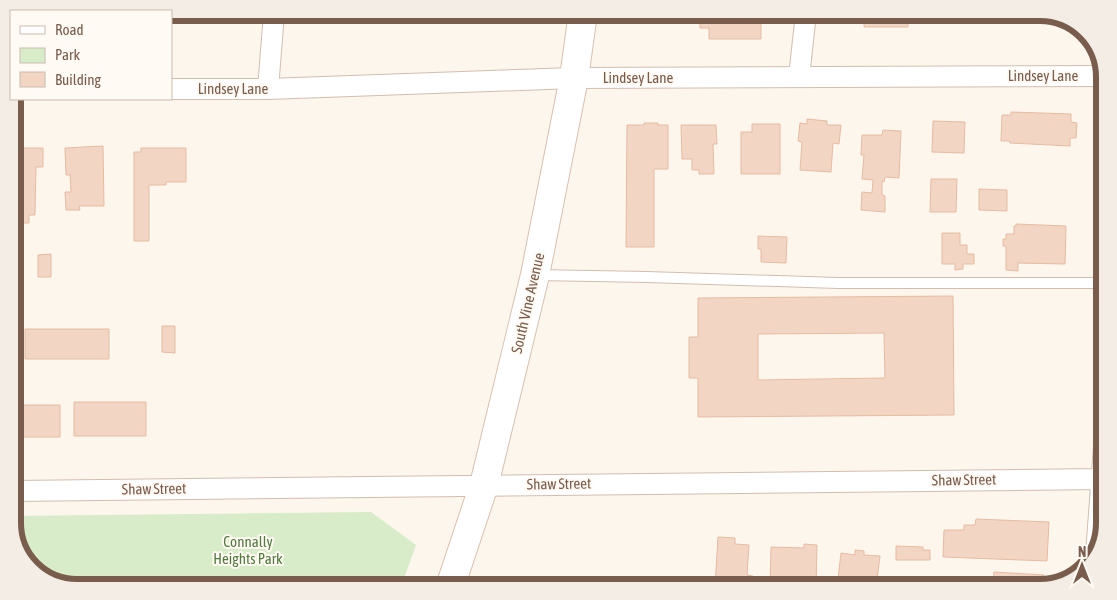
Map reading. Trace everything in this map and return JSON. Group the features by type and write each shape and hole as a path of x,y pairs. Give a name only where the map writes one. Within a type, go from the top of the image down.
{"main road":[{"name":"South Vine Avenue","path":"453,579 484,485 535,275 574,78 583,21"}],"street":[{"path":"268,89 273,21"},
{"path":"798,77 805,21"},
{"name":"Lindsey Lane","path":"172,89 268,89 574,78 1096,76"},
{"name":"Shaw Street","path":"21,491 1096,478"}],"lane":[{"path":"535,275 838,283 1096,283"}],"green space":[{"name":"Connally Heights Park","path":"371,512 416,545 404,579 77,579 52,573 35,560 24,541 21,516"}],"building":[{"path":"700,21 761,21 761,39 709,39 709,28 700,28"},
{"path":"864,21 908,21 908,27 864,27"},
{"path":"1011,112 1071,114 1071,122 1077,123 1076,138 1070,138 1070,146 1001,141 1002,115 1011,115"},
{"path":"807,119 827,121 827,125 841,125 839,144 833,143 831,172 800,170 802,142 798,141 800,123 807,124"},
{"path":"933,121 965,122 964,153 932,152"},
{"path":"644,123 668,125 668,169 654,169 654,247 626,247 627,125 644,125"},
{"path":"752,124 780,124 780,174 741,174 741,132 752,132"},
{"path":"681,125 716,125 717,144 713,144 714,174 699,174 699,170 692,170 692,159 682,159"},
{"path":"883,130 901,131 899,178 885,177 884,182 882,181 882,195 885,196 885,212 861,210 862,192 872,193 873,180 862,179 864,155 861,155 862,135 882,135"},
{"path":"103,146 104,206 79,206 80,210 66,210 65,192 71,192 70,175 66,175 65,148"},
{"path":"21,148 43,148 43,167 36,167 35,215 29,215 29,223 21,223"},
{"path":"141,148 186,148 186,182 166,182 166,185 149,185 149,241 134,241 134,152 141,152"},
{"path":"931,179 957,179 956,212 930,212"},
{"path":"979,189 1007,190 1007,211 979,210"},
{"path":"1016,224 1066,226 1065,264 1018,263 1018,271 1006,270 1006,246 1003,246 1003,239 1006,239 1006,234 1014,234 1014,226"},
{"path":"942,233 960,233 960,245 967,245 967,254 974,254 974,264 963,264 963,269 955,270 955,264 942,264"},
{"path":"758,236 787,237 786,263 761,262"},
{"path":"51,254 51,277 38,277 38,255"},
{"path":"953,296 954,415 698,417 698,378 689,378 689,337 698,337 698,298","holes":["884,333 885,378 758,380 758,334"]},
{"path":"162,326 175,326 175,353 162,352"},
{"path":"25,329 109,329 109,359 25,359"},
{"path":"74,402 146,402 146,436 74,436"},
{"path":"21,405 60,405 60,437 21,437"},
{"path":"976,519 1049,522 1047,561 943,557 944,530 964,530 964,525 975,525"},
{"path":"718,537 735,538 735,544 749,545 747,575 753,576 753,579 715,579"},
{"path":"804,544 817,545 816,579 770,579 771,547 804,548"},
{"path":"896,546 923,547 923,550 930,550 930,560 896,560"},
{"path":"855,550 864,551 864,555 880,556 877,579 838,579 841,553 855,555"},
{"path":"994,572 1044,575 1044,578 1040,579 994,579"}]}
